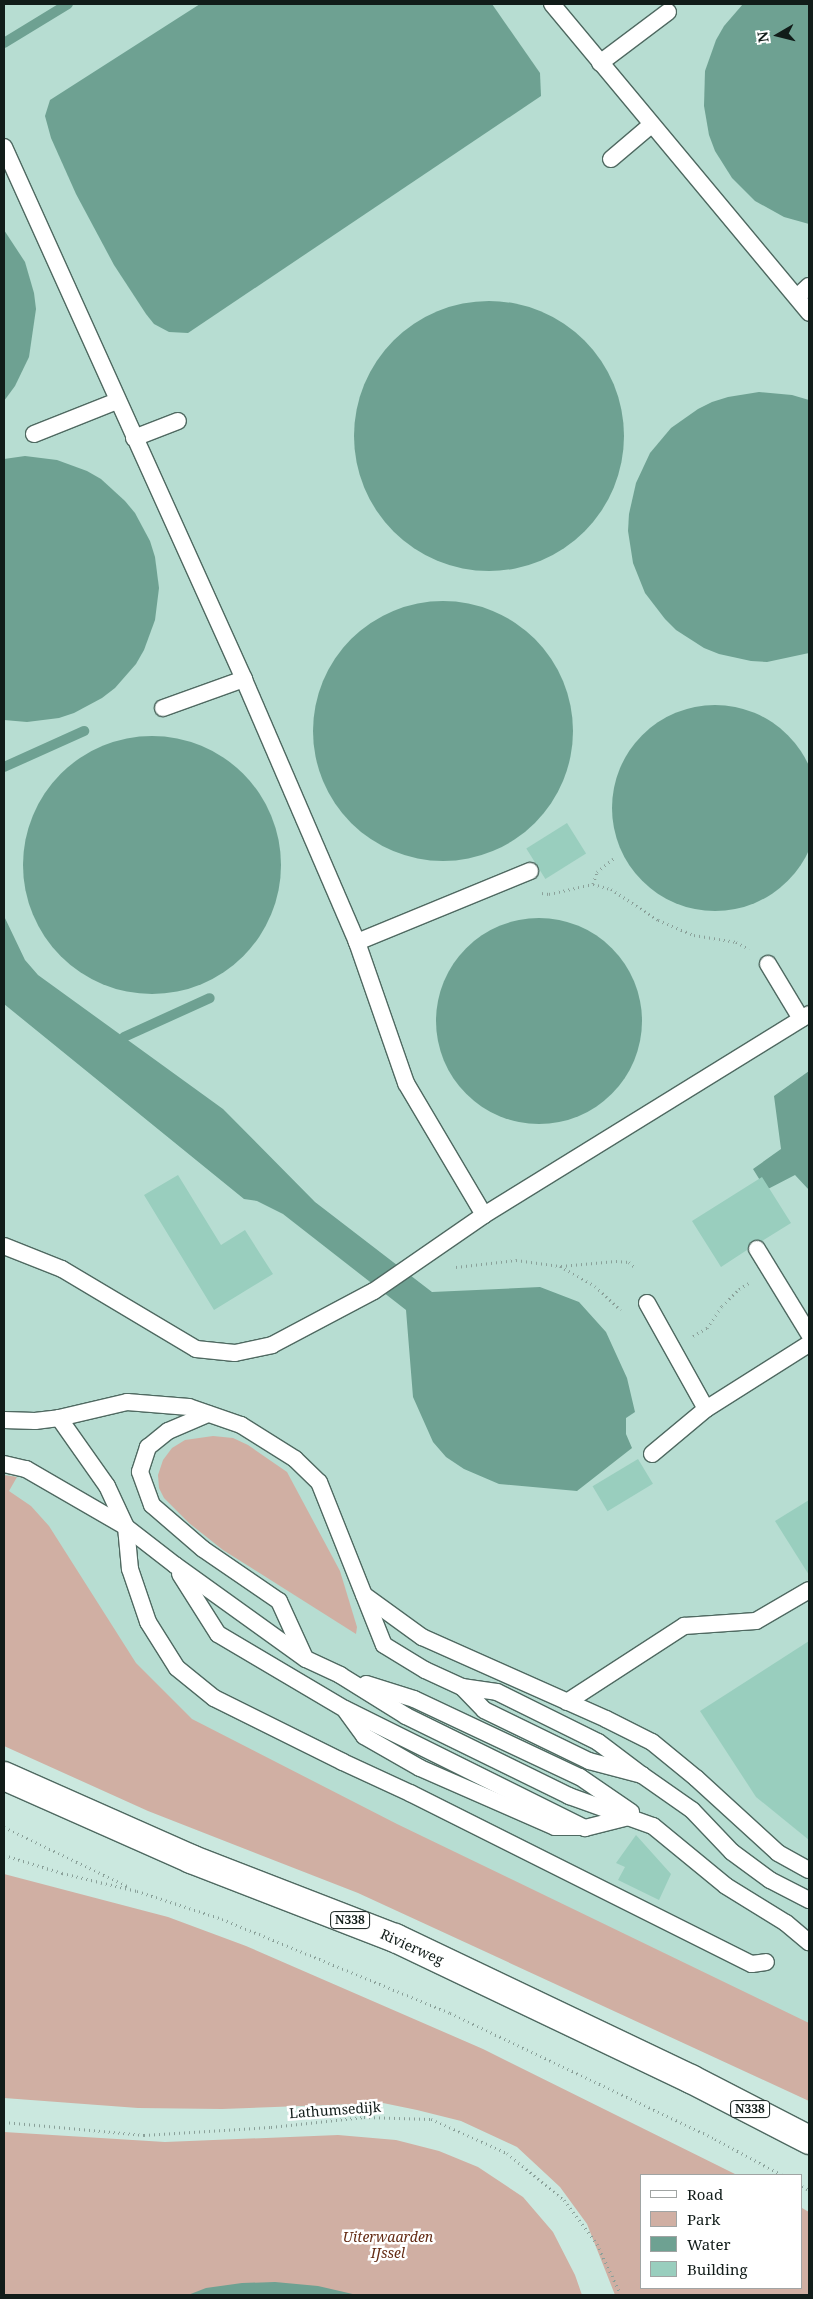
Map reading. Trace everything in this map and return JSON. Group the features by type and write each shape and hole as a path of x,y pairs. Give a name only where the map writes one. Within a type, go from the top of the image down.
{"main road":[{"name":"Rivierweg","path":"4,1776 191,1859 395,1938 682,2074 809,2140"}],"lane":[{"path":"552,4 809,313"},
{"path":"600,63 668,12"},
{"path":"611,159 651,125"},
{"path":"4,147 244,679 357,942 406,1084 484,1215"},
{"path":"797,297 809,286"},
{"path":"34,434 117,401"},
{"path":"134,438 178,421"},
{"path":"163,708 244,679"},
{"path":"357,942 530,871"},
{"path":"4,1246 62,1269 196,1349 235,1353 272,1345 374,1292 484,1215 805,1016 768,964"},
{"path":"757,1249 809,1334"},
{"path":"647,1303 706,1409"},
{"path":"652,1454 706,1409 809,1344"},
{"path":"4,1420 35,1421 59,1418 127,1402 189,1407 241,1425 296,1459 320,1482 384,1645 425,1670 462,1687 497,1692 598,1742 692,1810 739,1858 770,1880 809,1900"},
{"path":"208,1414 168,1431 148,1447 140,1472 152,1505 203,1549 279,1601 306,1659"},
{"path":"59,1418 107,1486 126,1527 130,1569 148,1622 178,1668 214,1698 410,1793 752,1964 766,1962"},
{"path":"4,1464 26,1469 126,1527 175,1565 306,1659 340,1675 406,1716 569,1796 653,1826"},
{"path":"175,1565 218,1634 345,1709 585,1828 628,1817"},
{"path":"567,1702 684,1626 756,1621 809,1590"},
{"path":"364,1595 422,1637 652,1742 696,1778 778,1853 809,1870"},
{"path":"340,1675 414,1699 580,1777 653,1826 726,1886 786,1923 809,1942"}],"path":[{"path":"593,884 597,872 613,859"},
{"path":"539,893 549,894 593,884 611,888 658,920 694,936 736,942 761,954 768,964"},
{"path":"411,1266 432,1271 516,1260 560,1266 616,1261 629,1262 636,1268"},
{"path":"560,1266 595,1286 624,1312"},
{"path":"668,1342 684,1341 707,1328 722,1306 739,1289 770,1271"},
{"path":"4,1827 136,1890"},
{"path":"4,1855 62,1873 136,1890 222,1919 450,2013 715,2138 780,2174"},
{"name":"Lathumsedijk","path":"4,2122 144,2135 271,2127 364,2117 431,2119 507,2153 564,2200 597,2244 621,2295"}],"shaded area":[{"path":"4,4 809,4 809,2044 160,1719 4,1570"}],"green space":[{"path":"213,1436 233,1438 248,1445 287,1472 340,1571 357,1627 356,1634 223,1550 189,1523 164,1498 159,1488 158,1475 163,1460 172,1448 185,1440"},
{"path":"4,1475 17,1477 9,1491 31,1506 49,1526 136,1663 192,1719 397,1824 809,2023 809,2101 358,1893 148,1811 4,1746"},
{"path":"4,1874 168,1917 246,1946 483,2049 735,2174 640,2174 640,2289 803,2289 803,2209 809,2212 809,2295 615,2295 587,2224 560,2187 517,2147 461,2121 417,2110 383,2103 222,2109 138,2108 4,2098"},
{"name":"Uiterwaarden IJssel","path":"4,2132 165,2142 338,2135 396,2140 439,2151 478,2167 523,2197 553,2232 575,2275 582,2295 4,2295"}],"water":[{"path":"200,4 492,4 540,73 541,96 188,333 169,332 154,324 114,265 76,194 51,138 45,116 50,100"},
{"path":"743,4 809,4 809,224 784,217 755,201 732,178 715,151 709,135 704,106 705,71 716,40 724,26"},
{"path":"4,230 25,262 34,293 36,309 29,357 15,386 4,401"},
{"path":"489,301 515,304 541,312 564,324 584,341 601,361 613,384 621,410 624,436 621,462 613,488 601,511 584,531 564,548 541,560 515,568 489,571 463,568 437,560 414,548 394,531 377,511 365,488 357,462 354,436 357,410 365,384 377,361 394,341 414,324 437,312 463,304"},
{"path":"759,392 792,395 809,400 809,653 767,662 751,661 719,654 704,648 676,630 645,593 633,563 628,531 629,514 636,483 650,453 671,428 698,409 712,402 728,397"},
{"path":"25,456 57,460 87,471 101,479 125,501 135,513 150,541 155,557 159,588 155,620 144,650 136,664 115,688 102,698 74,713 59,718 27,722 4,720 4,459"},
{"path":"443,601 468,604 493,611 515,623 535,639 551,659 563,681 570,706 573,731 570,756 563,781 551,803 535,823 515,839 493,851 468,858 443,861 418,858 393,851 371,839 351,823 335,803 323,781 316,756 313,731 316,706 323,681 335,659 351,639 371,623 393,611 418,604"},
{"path":"705,705 725,705 745,709 764,717 781,728 795,742 814,778 814,838 806,857 795,874 781,888 764,899 745,907 725,911 705,911 685,907 666,899 649,888 635,874 624,857 616,838 612,818 612,798 616,778 624,759 635,742 649,728 666,717 685,709"},
{"path":"152,736 177,739 213,751 234,765 252,783 266,804 271,816 278,840 281,865 278,890 266,926 252,947 234,965 213,979 201,984 177,991 152,994 127,991 91,979 70,965 52,947 38,926 33,914 26,890 23,865 26,840 38,804 52,783 70,765 91,751 103,746 127,739"},
{"path":"4,916 25,960 38,975 223,1109 315,1202 432,1292 540,1287 579,1302 606,1332 627,1378 635,1412 626,1418 626,1434 632,1448 577,1491 499,1484 464,1469 446,1457 433,1442 413,1397 406,1310 283,1214 257,1201 244,1199 4,1004"},
{"path":"529,918 549,918 569,922 588,930 612,948 630,972 638,991 642,1021 638,1051 630,1070 612,1094 588,1112 569,1120 549,1124 529,1124 509,1120 490,1112 474,1101 459,1086 448,1070 440,1051 436,1031 436,1011 440,991 448,972 459,956 474,941 490,930 509,922"},
{"path":"809,1071 809,1190 795,1175 766,1190 753,1169 781,1149 774,1096"},
{"path":"275,2282 318,2286 357,2295 188,2295 206,2288 242,2283"}],"building":[{"path":"567,823 586,854 545,879 526,848"},
{"path":"178,1175 221,1245 245,1230 273,1274 214,1310 144,1195"},
{"path":"762,1177 791,1223 762,1241 751,1241 747,1250 721,1267 692,1221"},
{"path":"638,1459 653,1484 608,1511 593,1486"},
{"path":"809,1500 809,1575 775,1521"},
{"path":"809,1641 809,1840 756,1797 700,1711"},
{"path":"636,1835 671,1874 659,1900 618,1880 625,1867 616,1863"}],"waterway":[{"path":"4,43 68,4"},
{"path":"4,767 84,731"},
{"path":"124,1037 210,998"}]}
